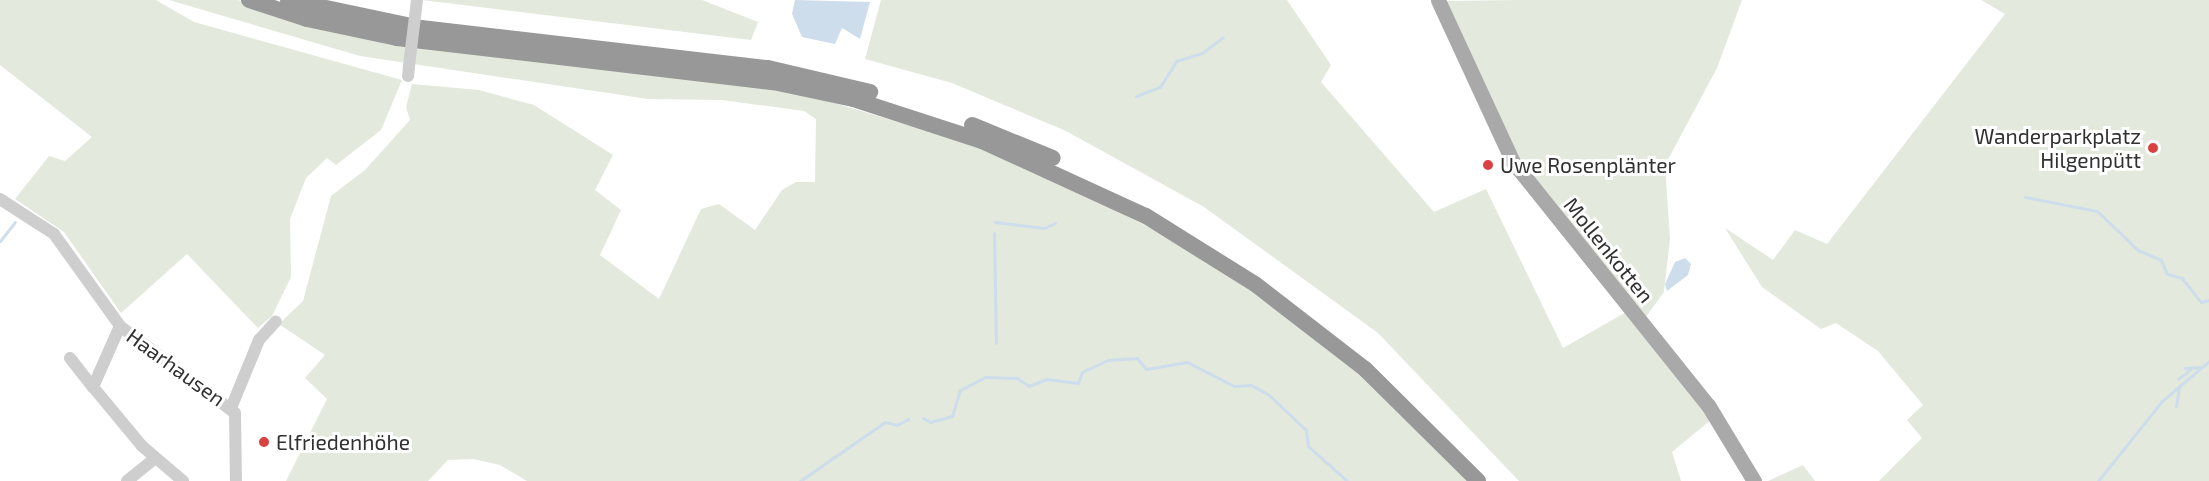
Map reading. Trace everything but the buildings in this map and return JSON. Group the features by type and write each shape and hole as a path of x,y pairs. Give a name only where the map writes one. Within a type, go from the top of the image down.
{"highway":[{"path":"249,0 307,19 396,38 773,82 853,99 982,141 1146,216 1255,284 1365,369 1478,481"},
{"path":"288,0 421,28 768,68 898,100 1006,138 1154,209 1288,296 1399,387 1490,481"}],"main road":[{"name":"Mollenkotten","path":"1438,0 1513,162 1708,405 1754,481"}],"street":[{"path":"408,71 417,0"},
{"name":"Haarhausen","path":"0,199 60,240 120,326 231,408"},
{"path":"236,481 237,419 231,408 254,350 276,321"},
{"name":"Haarhausen","path":"93,387 120,326"},
{"path":"70,358 155,458 183,481"},
{"path":"127,481 155,458"}],"shaded area":[{"path":"0,0 156,0 194,22 402,80 381,130 336,165 327,158 306,178 290,219 291,277 272,316 258,328 187,254 121,313 64,232 15,199 49,156 65,161 92,137 0,65"},
{"path":"169,0 238,0 286,18 805,94 1007,155 1217,262 1352,363 1472,481 527,481 500,465 473,459 448,460 428,481 286,481 327,399 305,378 325,355 279,324 303,301 331,196 365,170 410,120 406,107 412,84 479,90 534,105 613,155 595,190 621,210 600,255 659,299 701,209 719,204 755,230 782,190 796,182 815,182 816,119 804,111 722,100 648,99 360,56"},
{"path":"422,0 702,0 758,22 751,40"},
{"path":"881,0 1287,0 1331,65 1321,82 1434,212 1486,189 1563,348 1628,311 1712,419 1672,452 1681,481 1519,481 1378,333 1204,207 1066,131 952,83 865,59"},
{"path":"1742,0 1717,68 1665,165 1670,239 1664,292 1645,318 1511,150 1446,1"},
{"path":"1981,0 2209,0 2209,481 1879,481 1922,438 1907,420 1923,405 1878,351 1836,323 1821,329 1762,287 1725,228 1773,260 1795,230 1827,244 2005,14"},
{"path":"1803,465 1815,481 1768,481"}],"water":[{"path":"795,0 870,2 860,39 842,28 835,44 802,37 792,14"},
{"path":"1685,258 1691,264 1688,275 1667,291 1665,284 1675,262"}],"waterway":[{"path":"1136,96 1160,87 1176,61 1202,53 1223,37"},
{"path":"2025,197 2097,211 2138,250 2161,260 2167,274 2182,278 2201,302 2209,300"},
{"path":"0,241 15,222"},
{"path":"995,222 1044,228 1055,223"},
{"path":"994,233 996,343"},
{"path":"923,418 930,422 952,416 960,390 985,377 1017,378 1029,386 1046,379 1078,383 1082,372 1108,360 1137,358 1146,369 1187,362 1234,386 1251,385 1269,395 1306,430 1308,446 1347,481"},
{"path":"2098,481 2162,401 2209,361"},
{"path":"2185,368 2201,367"},
{"path":"2178,379 2191,369"},
{"path":"2176,406 2179,388"},
{"path":"800,481 885,422 897,425 908,419"}],"place":[{"name":"Wanderparkplatz Hilgenpütt","path":"2153,148"},
{"name":"Uwe Rosenplänter","path":"1488,165"},
{"name":"Elfriedenhöhe","path":"264,442"}]}
